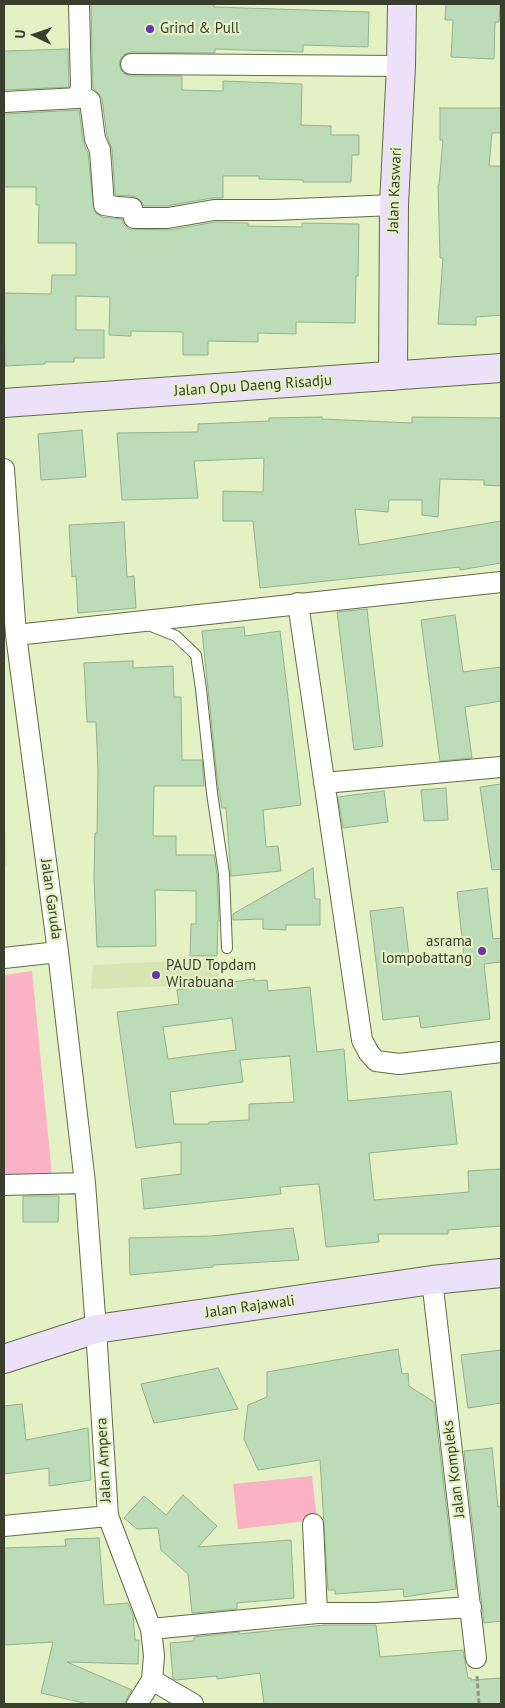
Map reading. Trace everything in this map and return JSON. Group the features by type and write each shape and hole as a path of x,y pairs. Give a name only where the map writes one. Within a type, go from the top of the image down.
{"main road":[{"name":"Jalan Kaswari","path":"393,376 394,205 402,4"},
{"name":"Jalan Opu Daeng Risadju","path":"4,403 501,368"},
{"name":"Jalan Rajawali","path":"4,1359 96,1329 432,1280 501,1273"}],"street":[{"path":"5,102 78,98 81,88 79,4"},
{"path":"131,64 401,66"},
{"path":"80,94 90,101 95,139 100,150 104,205 132,208 134,218 168,218 214,210 273,210 394,205"},
{"name":"Jalan Garuda","path":"4,470 8,602 16,635 58,952 85,1183 96,1329"},
{"path":"16,635 501,582"},
{"path":"298,603 362,1040 376,1061 399,1064 501,1052"},
{"path":"324,782 501,767"},
{"path":"4,958 58,952"},
{"path":"4,1185 85,1183"},
{"name":"Jalan Kompleks","path":"432,1280 476,1658"},
{"name":"Jalan Ampera","path":"4,1526 108,1516 96,1329"},
{"path":"108,1516 152,1630 154,1656 152,1680 137,1704"},
{"path":"313,1524 317,1613"},
{"path":"152,1630 317,1613 374,1613 471,1606"},
{"path":"152,1680 194,1704"}],"lane":[{"path":"140,622 176,636 196,655 202,689 212,793 224,874 228,948"}],"path":[{"path":"476,1658 479,1704"}],"shaded area":[{"path":"4,831 6,832 7,866 4,866"},
{"name":"PAUD Topdam Wirabuana","path":"217,959 220,984 91,989 93,965"},
{"path":"32,971 52,1175 4,1178 4,975"},
{"path":"312,1476 317,1520 238,1529 233,1484"}],"building":[{"path":"91,4 214,4 214,7 369,12 368,47 303,45 303,52 215,49 215,53 131,52 125,54 119,63 121,70 130,76 182,76 182,90 223,91 223,81 302,84 301,125 331,126 331,135 359,135 359,155 352,155 351,182 303,182 303,180 259,179 259,176 223,176 223,198 212,198 167,206 144,206 140,200 133,196 115,195 112,149 107,136 102,99 93,88"},
{"path":"446,4 500,4 499,22 495,22 494,59 451,57 453,20 445,20"},
{"path":"68,49 69,87 4,90 4,51"},
{"path":"440,108 501,108 501,133 492,133 489,166 501,166 501,315 476,317 476,325 438,324 443,258 440,258 438,185 443,140 440,140"},
{"path":"79,110 83,141 88,153 94,211 102,217 122,219 124,225 129,229 170,230 215,222 248,223 248,226 302,227 302,223 359,224 355,323 296,322 296,334 258,333 258,342 208,341 208,355 183,355 183,332 131,331 131,336 109,335 110,297 76,296 76,330 104,330 104,358 74,358 74,362 45,362 45,364 5,366 4,293 51,294 52,275 76,275 76,243 38,243 39,205 36,205 36,187 4,187 4,114"},
{"path":"322,417 322,419 412,423 412,417 501,418 501,486 484,485 484,480 440,479 438,517 422,515 422,500 389,500 388,512 355,509 359,545 501,521 501,563 460,570 460,567 260,588 253,521 223,521 223,491 263,492 264,458 194,461 198,498 122,500 117,433 198,432 198,424 269,421 269,418"},
{"path":"82,430 86,477 41,480 38,434"},
{"path":"124,522 127,577 134,576 136,608 78,613 76,576 72,577 69,525"},
{"path":"367,609 383,746 354,750 337,612"},
{"path":"455,615 463,672 501,667 501,701 465,707 472,758 440,761 421,620"},
{"path":"244,627 245,636 280,631 301,805 263,810 266,847 278,846 281,871 231,876 226,808 222,808 218,786 202,631"},
{"path":"133,661 133,668 173,666 174,697 181,697 182,760 202,760 204,786 154,786 153,835 176,836 176,855 214,855 219,921 217,956 190,956 191,924 196,924 196,891 155,890 156,946 97,947 94,878 98,770 96,722 87,722 84,663"},
{"path":"501,784 501,869 492,870 480,787"},
{"path":"446,788 448,820 424,821 421,790"},
{"path":"384,791 388,822 343,828 338,797"},
{"path":"313,868 315,899 320,899 320,925 286,925 286,930 263,929 263,919 233,920 233,914"},
{"path":"487,888 493,939 501,938 501,962 484,964 490,1019 421,1028 419,1016 383,1020 370,911 403,907 410,964 464,956 457,892"},
{"path":"254,979 254,981 267,980 268,991 310,987 317,1052 344,1049 348,1101 451,1091 457,1144 369,1153 374,1200 469,1192 468,1171 501,1169 501,1226 448,1230 448,1234 378,1234 379,1242 326,1247 319,1184 280,1187 281,1194 144,1209 141,1179 181,1174 181,1142 136,1148 117,1012 179,1004 177,990","holes":["232,1018 236,1050 168,1059 163,1027","290,1056 294,1102 249,1104 249,1120 209,1122 209,1124 174,1124 170,1092 243,1082 240,1060"]},
{"path":"23,1196 59,1196 58,1222 23,1222"},
{"path":"293,1228 299,1260 213,1265 213,1267 130,1275 129,1238 211,1236"},
{"path":"398,1349 402,1374 408,1373 409,1386 434,1402 456,1589 404,1597 403,1589 335,1594 335,1590 328,1590 320,1460 258,1470 244,1439 248,1405 267,1397 267,1372"},
{"path":"501,1350 501,1403 468,1408 461,1355"},
{"path":"218,1368 238,1409 154,1423 141,1384"},
{"path":"22,1404 26,1440 88,1428 91,1480 49,1486 49,1468 4,1474 4,1406"},
{"path":"492,1448 498,1507 501,1506 501,1621 484,1623 464,1451"},
{"path":"183,1495 217,1526 198,1547 291,1540 294,1598 237,1603 237,1609 192,1613 188,1574 161,1550 158,1528 137,1529 124,1518 144,1496 166,1515"},
{"path":"99,1538 104,1605 128,1603 133,1615 135,1640 139,1640 138,1664 67,1662 132,1690 125,1704 88,1704 41,1693 53,1642 4,1645 4,1548 66,1546 65,1539"},
{"path":"325,1625 376,1625 380,1657 463,1650 468,1678 471,1678 471,1680 501,1678 501,1704 264,1704 260,1673 217,1679 217,1676 173,1679 170,1643 194,1641 194,1637"}],"place":[{"name":"Grind & Pull","path":"150,29"},
{"name":"asrama lompobattang","path":"482,951"},
{"name":"PAUD Topdam Wirabuana","path":"156,975"}]}
